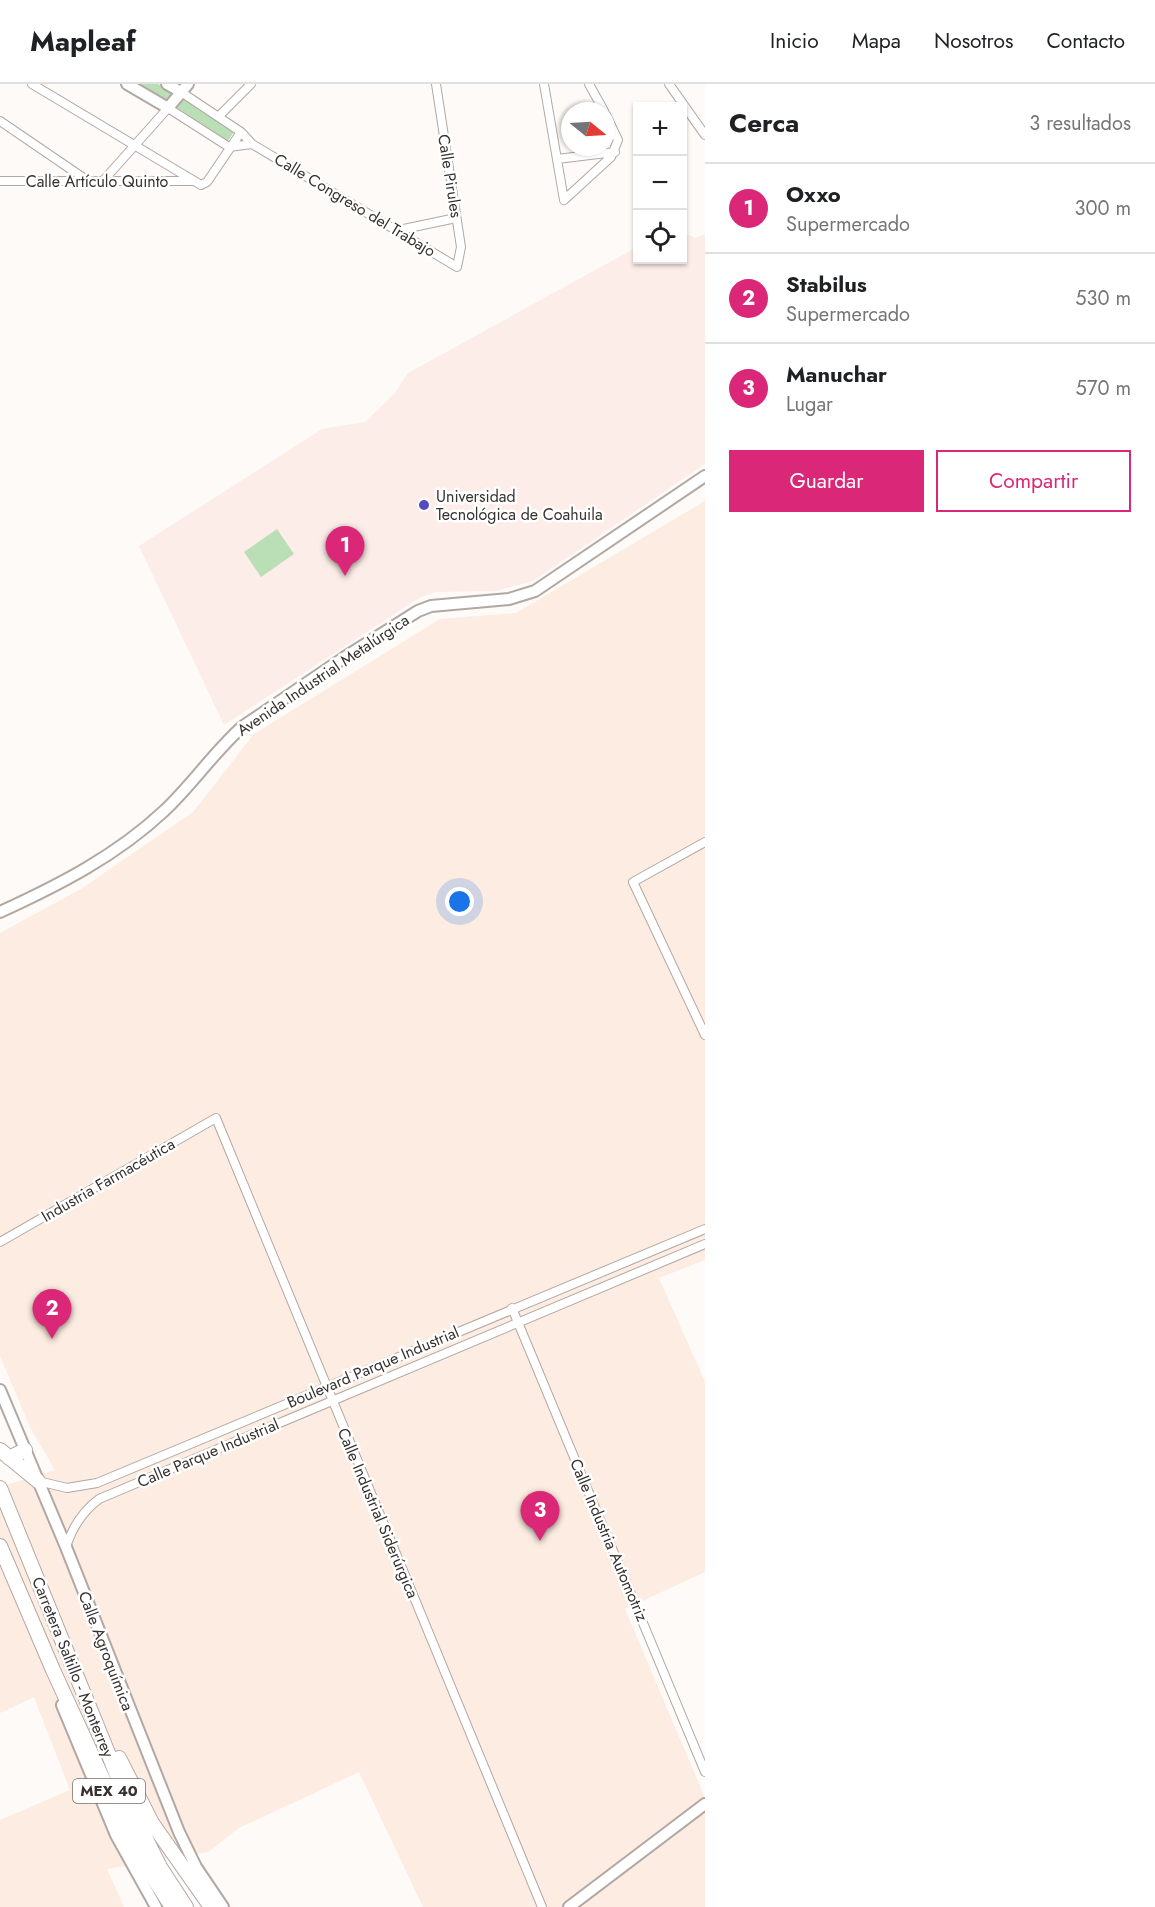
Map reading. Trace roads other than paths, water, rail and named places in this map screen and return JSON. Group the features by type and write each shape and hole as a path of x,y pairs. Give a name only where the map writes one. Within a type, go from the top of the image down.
{"highway":[{"path":"5,1454 25,1450"},
{"path":"5,1454 38,1480"},
{"name":"Carretera Saltillo - Monterrey","path":"0,1488 146,1841 186,1907"},
{"name":"Carretera Saltillo - Monterrey","path":"0,1546 53,1670 129,1835 172,1907"},
{"path":"99,1729 114,1745 152,1823 211,1907"}],"street":[{"path":"32,84 201,185 207,182 240,132"},
{"path":"127,84 229,147 252,144"},
{"name":"Calle Congreso del Trabajo","path":"167,84 185,88 252,144 399,230 457,267"},
{"path":"219,116 251,84"},
{"name":"Calle Pirules","path":"436,84 461,251 457,267"},
{"path":"544,84 564,200 611,156"},
{"path":"590,84 599,102"},
{"path":"669,84 705,135"},
{"path":"102,182 185,88"},
{"path":"0,121 90,182"},
{"path":"615,134 618,140 615,152"},
{"path":"556,159 581,156"},
{"name":"Calle Artículo Quinto","path":"0,181 193,180"},
{"path":"399,230 456,218"},
{"name":"Avenida Industrial Metalúrgica","path":"0,912 109,856 165,810 242,727 384,632 430,606 509,599 535,591 705,476"},
{"path":"705,842 633,882 705,1035"},
{"name":"Industria Farmacéutica","path":"0,1242 216,1118"},
{"name":"Calle Industrial Siderúrgica","path":"216,1118 542,1907"},
{"name":"Boulevard Parque Industrial","path":"38,1480 55,1486 79,1488 109,1478 705,1229"},
{"name":"Calle Parque Industrial","path":"66,1548 76,1524 91,1505 115,1492 705,1244"},
{"name":"Calle Industria Automotriz","path":"512,1308 705,1772"},
{"name":"Calle Agroquímica","path":"0,1390 66,1548 179,1832 196,1867 223,1907"},
{"path":"210,1437 216,1451"},
{"path":"159,1457 164,1472"},
{"path":"109,1478 115,1492"},
{"path":"53,1670 54,1686 116,1835 156,1907"},
{"path":"569,1907 705,1804"}],"place":[{"name":"Universidad Tecnológica de Coahuila","path":"424,505"},
{"name":"Oxxo","path":"345,576"},
{"name":"Stabilus","path":"52,1339"},
{"name":"Manuchar","path":"540,1541"}]}
